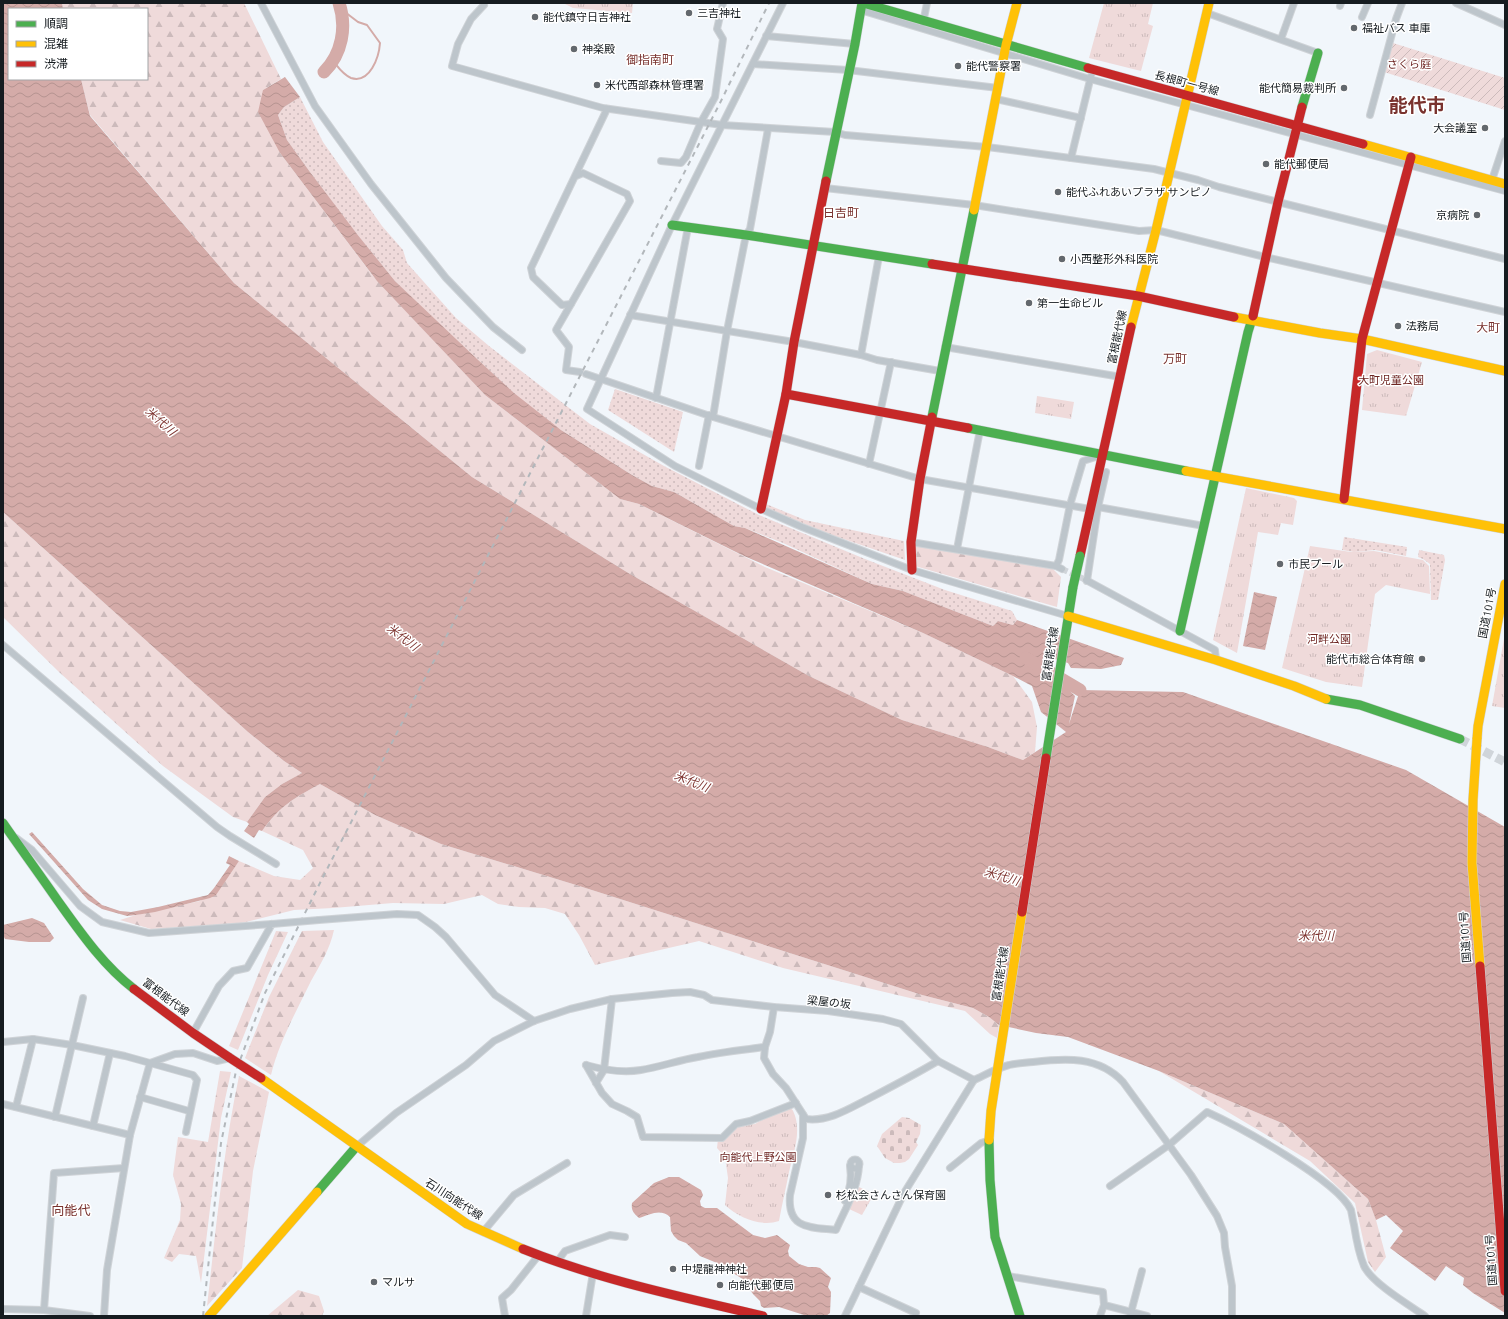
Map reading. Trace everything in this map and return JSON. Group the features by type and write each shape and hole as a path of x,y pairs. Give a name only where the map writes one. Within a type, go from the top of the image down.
{"main road":[{"path":"912,570 911,542 920,479 940,371 1006,49 1017,3"},
{"name":"富根能代線","path":"1020,1316 995,1237 990,1180 991,1111 1073,586 1094,508 1103,455 1138,296 1170,173 1207,13 1208,3"},
{"name":"長根町一号線","path":"862,5 1091,74 1491,183 1505,184"},
{"path":"761,509 786,394 812,246 862,5"},
{"path":"1180,631 1295,130 1318,53"},
{"path":"1344,499 1362,339 1410,160"},
{"path":"672,225 746,235 1138,296 1252,321 1362,339 1505,370"},
{"path":"786,394 980,430 1215,477 1505,529"},
{"name":"国道101号","path":"1505,584 1478,726 1473,800 1472,863 1505,1291"},
{"path":"1068,616 1216,660 1294,686 1326,699 1360,705 1460,739"},
{"name":"富根能代線","path":"3,823 78,928 101,958 123,980 193,1033 261,1078 356,1147"},
{"path":"209,1316 356,1147"},
{"name":"石川向能代線","path":"356,1147 467,1224 538,1256 667,1294 763,1316"}],"street":[{"path":"261,3 315,106 371,184 446,278 493,327 522,350"},
{"path":"661,160 681,163 686,158 701,122 715,97 723,39 717,29 723,3"},
{"path":"784,3 766,36 672,225 587,409 674,466 761,509 802,527 912,570 1068,616"},
{"path":"923,24 927,3"},
{"path":"1281,39 1294,3"},
{"path":"1362,17 1368,3"},
{"path":"1370,115 1396,19 1402,3"},
{"path":"1456,3 1505,25"},
{"path":"484,5 471,19 464,31 458,44 452,66 607,109 701,122 835,132 845,135 987,147 1170,173 1278,202 1505,259"},
{"path":"1207,13 1318,53"},
{"path":"766,36 855,44"},
{"path":"753,64 848,70 998,88"},
{"path":"1071,158 1091,74"},
{"path":"996,99 1081,118"},
{"path":"572,304 562,305 533,277 531,268 607,109"},
{"path":"699,466 711,416 746,235 750,229 768,128"},
{"path":"1505,140 1491,183 1505,191"},
{"path":"576,176 583,173 627,194 630,201 556,330 569,347 566,370 583,373 711,416 920,479 1204,526"},
{"path":"825,188 974,205 1139,231 1156,230 1265,257 1505,312"},
{"path":"656,398 688,227"},
{"path":"861,355 879,256"},
{"path":"630,315 794,342 940,371"},
{"path":"945,347 1121,377"},
{"path":"869,464 890,362"},
{"path":"957,549 980,430"},
{"path":"911,542 1059,568 1059,560 1070,505 1084,461 1103,455"},
{"path":"1106,472 1094,508 1086,580 1215,650 1216,660"},
{"path":"3,640 17,655"},
{"path":"3,645 17,655 217,827 276,864"},
{"path":"12,835 32,850 80,906 102,922 149,933 171,933 397,914 418,915 446,937 495,995 534,1021"},
{"path":"193,1033 219,986 234,972 248,968 272,924"},
{"name":"梁屋の坂","path":"356,1147 396,1113 466,1064 494,1041 534,1021 570,1009 612,999 690,992 704,995 712,1000 849,1014 883,1019 902,1024 938,1061 974,1080"},
{"path":"55,1117 82,998"},
{"path":"596,1083 604,1070 612,999"},
{"path":"774,1007 764,1058 806,1119 814,1120 839,1114 938,1061"},
{"path":"16,1107 33,1039"},
{"path":"3,1042 33,1039 110,1053 194,1075 197,1080 186,1132"},
{"path":"765,1047 736,1050 697,1057 626,1072 604,1070 586,1065 602,1093 612,1104 627,1110 637,1117 643,1137 722,1138 736,1124 750,1121 796,1103"},
{"path":"93,1126 110,1053"},
{"path":"150,1063 175,1054 193,1053 217,1061 230,1058"},
{"path":"845,1316 904,1193 974,1080 1009,1065 1059,1059 1078,1060 1104,1067 1115,1073 1207,1199 1217,1216 1224,1233 1232,1286 1232,1316"},
{"path":"104,1316 108,1270 130,1135 150,1063"},
{"path":"140,1097 190,1111"},
{"path":"3,1104 130,1135"},
{"path":"1110,1186 1169,1145 1207,1112 1232,1123 1306,1169 1337,1192 1351,1210 1356,1238 1364,1267 1373,1278 1425,1316"},
{"path":"803,1115 803,1138 790,1195 791,1210 794,1217 805,1227 834,1230"},
{"path":"950,1168 982,1143 990,1140"},
{"path":"483,1232 514,1195 567,1164"},
{"path":"859,1165 859,1175 855,1187 834,1230 848,1194 851,1178 850,1166 855,1169 859,1165"},
{"path":"44,1310 54,1173 124,1168"},
{"path":"557,1262 565,1251 610,1235 625,1237"},
{"path":"506,1316 502,1298 511,1290 538,1256"},
{"path":"1131,1314 1142,1271"},
{"path":"586,1316 593,1272"},
{"path":"1008,1276 1103,1292 1104,1305 1100,1316"},
{"path":"859,1286 916,1313"},
{"path":"1104,1305 1131,1314 1147,1316"},
{"path":"3,1309 44,1310 90,1316"}],"green space":[{"path":"62,3 244,3 281,79 263,90 280,153 373,276 485,395 620,499 639,504 765,567 923,633 1013,676 1032,702 1037,727 1035,752 1023,760 988,747 902,720 809,676 630,574 472,477 234,283 90,115 81,80 148,80 148,8 63,8"},
{"path":"563,3 633,3 632,13 573,8"},
{"path":"1104,3 1153,3 1148,24 1153,26 1141,71 1089,58"},
{"name":"さくら庭","path":"1393,43 1505,78 1505,110 1384,72"},
{"path":"300,97 323,142 382,226 403,250 407,263 456,318 489,346 590,424 664,466 759,515 945,590 1012,611 1017,620 1013,625 998,621 993,626 903,591 872,584 783,543 745,528 734,526 674,492 652,486 632,475 540,415 499,381 395,281 347,222 287,140 278,115 284,107"},
{"name":"大町児童公園","path":"1377,350 1422,362 1406,416 1362,410 1367,354"},
{"path":"615,389 683,412 674,452 608,410"},
{"path":"1037,396 1074,402 1071,419 1035,413"},
{"path":"1246,488 1294,498 1297,501 1293,525 1281,523 1278,535 1258,532 1237,653 1213,640"},
{"path":"766,504 805,520 904,541 905,560 832,535 765,508"},
{"path":"3,512 248,732 284,761 302,773 282,784 265,797 247,822 233,817 163,766 59,672 3,617"},
{"path":"1344,537 1407,547 1406,556 1375,550 1354,552 1342,550"},
{"path":"916,544 1053,569 1061,577 1057,607 915,566"},
{"name":"河畔公園","path":"1310,546 1351,552 1374,551 1423,560 1429,566 1430,594 1386,585 1375,594 1362,687 1326,682 1282,668"},
{"path":"1419,550 1444,555 1445,560 1438,600 1431,600 1430,564 1418,557"},
{"path":"1505,633 1505,708 1492,706"},
{"path":"320,784 375,815 441,844 576,885 922,995 973,1008 989,1017 999,1025 997,1038 990,1034 965,1011 783,968 699,941 595,965 579,935 565,914 545,908 519,907 498,904 482,895 444,904 393,903 294,910 238,924 151,929 120,920 200,901 216,891 239,861 274,876 300,880 313,868 303,850 262,831 275,815 288,803"},
{"path":"334,930 324,957 283,1039 271,1075 245,1058 269,997 302,931"},
{"path":"276,931 288,932 268,975 238,1050 229,1046"},
{"path":"220,1071 231,1072 221,1118 201,1283 196,1256 179,1254 172,1262 164,1258 180,1220 181,1204 173,1175 178,1137 208,1142"},
{"path":"1159,1071 1284,1124 1368,1199 1376,1220 1386,1257 1375,1272 1368,1262 1355,1203 1310,1161"},
{"path":"239,1076 269,1092 253,1171 242,1268 207,1306 224,1162"},
{"name":"向能代上野公園","path":"790,1106 796,1121 797,1138 779,1221 765,1223 750,1220 737,1214 725,1205 728,1178 725,1157 717,1148 718,1139 737,1126 755,1124 784,1107"},
{"path":"902,1117 909,1118 921,1125 920,1134 916,1142 918,1145 909,1159 905,1162 894,1163 885,1158 877,1146 882,1134"},
{"path":"859,1187 874,1194 862,1215 849,1209"},
{"path":"298,1290 319,1296 324,1311 322,1316 267,1316"}],"water":[{"name":"米代川","path":"3,3 62,3 63,8 8,8 8,80 81,80 90,116 234,283 472,477 630,574 809,676 902,720 988,747 1023,760 1066,732 1041,712 1032,686 923,633 744,556 639,504 620,499 485,395 377,281 280,153 258,112 263,90 285,77 300,97 284,107 278,115 287,140 357,234 395,281 514,393 561,430 632,475 652,486 674,492 734,526 745,528 872,584 903,591 993,626 998,621 1013,625 1017,620 1124,658 1121,665 1101,669 1071,668 1068,663 1044,656 1041,662 1042,671 1066,687 1075,696 1069,724 1080,690 1183,692 1406,770 1505,827 1505,1313 1473,1293 1463,1285 1464,1278 1446,1266 1435,1281 1390,1248 1403,1231 1386,1215 1376,1220 1368,1199 1284,1124 1159,1071 1068,1037 1036,1033 999,1025 989,1017 973,1008 922,995 576,885 441,844 375,815 320,784 288,803 275,815 262,831 259,830 254,838 244,831 249,824 247,822 265,797 282,784 302,773 284,761 248,732 3,512"},
{"name":"市民プール","path":"1254,592 1277,597 1265,650 1243,646"},
{"path":"32,832 83,889 102,905 120,911 131,912 208,895 230,865 226,863 229,856 239,861 216,895 210,898 155,912 127,916 102,909 88,900 29,834"},
{"path":"32,918 44,923 54,938 50,942 29,942 5,939 3,935 3,925"},
{"path":"669,1177 679,1177 701,1190 703,1195 700,1201 701,1206 705,1208 717,1208 753,1235 765,1238 777,1235 790,1245 788,1251 789,1256 799,1264 808,1267 820,1268 831,1278 828,1287 831,1292 830,1313 826,1316 807,1316 779,1307 764,1308 741,1278 717,1263 700,1256 686,1243 678,1240 671,1231 670,1217 666,1214 651,1214 639,1218 635,1215 632,1208 632,1203 654,1183"}],"waterway":[{"path":"324,72 330,65 339,49 343,31 343,21 339,3"},
{"path":"333,61 346,75 351,78 358,79 363,77 372,68 378,55 380,43 367,25 358,22 341,9"},
{"path":"1026,658 1080,690"}],"tunnel":[{"path":"1062,569 1086,580"},
{"path":"1460,739 1505,762"}],"railway":[{"path":"203,1316 221,1143 236,1071 265,993 721,101 769,3"}],"traffic: fast":[{"path":"826,181 855,44 862,3"},
{"path":"863,3 1088,68"},
{"path":"1302,107 1318,53"},
{"path":"932,417 974,210"},
{"path":"672,225 932,264"},
{"path":"1180,631 1248,332 1253,316"},
{"path":"968,428 1186,471"},
{"path":"1073,587 1080,556"},
{"path":"1046,758 1073,587"},
{"path":"1326,699 1360,705 1460,739"},
{"path":"3,823 84,937 112,970 134,989"},
{"path":"989,1140 990,1180 995,1237 1020,1316"},
{"path":"317,1192 356,1147"}],"traffic: slow":[{"path":"974,210 1006,45 1017,3"},
{"path":"1131,327 1156,230 1209,3"},
{"path":"1363,144 1505,184"},
{"path":"1234,317 1320,333 1362,339 1505,371"},
{"path":"1186,471 1505,529"},
{"path":"1477,739 1478,726 1505,584"},
{"path":"1068,616 1216,660 1294,686 1326,699"},
{"path":"1477,739 1473,800 1472,863 1480,966"},
{"path":"989,1140 991,1111 1022,912"},
{"path":"261,1078 467,1224 523,1249"},
{"path":"209,1316 317,1192"}],"traffic: jam":[{"path":"1088,68 1363,144"},
{"path":"1253,316 1278,202 1302,107"},
{"path":"1344,499 1362,339 1411,157"},
{"path":"761,509 786,394 794,342 826,181"},
{"path":"932,264 1138,296 1234,317"},
{"path":"1080,556 1131,327"},
{"path":"786,394 968,428"},
{"path":"912,570 911,542 920,479 932,417"},
{"path":"1022,912 1046,758"},
{"path":"1480,966 1505,1291"},
{"path":"134,989 193,1033 230,1058"},
{"path":"230,1058 261,1078"},
{"path":"523,1249 611,1279 763,1316"}],"place":[{"name":"三吉神社","path":"689,13"},
{"name":"能代鎮守日吉神社","path":"535,17"},
{"name":"福祉バス 車庫","path":"1354,28"},
{"name":"神楽殿","path":"574,49"},
{"name":"能代警察署","path":"958,66"},
{"name":"米代西部森林管理署","path":"597,85"},
{"name":"能代簡易裁判所","path":"1344,88"},
{"name":"大会議室","path":"1485,128"},
{"name":"能代郵便局","path":"1266,164"},
{"name":"能代ふれあいプラザ サンピノ","path":"1058,192"},
{"name":"京病院","path":"1477,215"},
{"name":"小西整形外科医院","path":"1062,259"},
{"name":"第一生命ビル","path":"1029,303"},
{"name":"法務局","path":"1398,326"},
{"name":"市民プール","path":"1280,564"},
{"name":"能代市総合体育館","path":"1422,659"},
{"name":"杉松会さんさん保育園","path":"828,1195"},
{"name":"中堤龍神神社","path":"673,1269"},
{"name":"マルサ","path":"374,1282"},
{"name":"向能代郵便局","path":"720,1285"}],"district":[{"name":"御指南町","path":"650,59"},
{"name":"能代市","path":"1417,105"},
{"name":"日吉町","path":"841,212"},
{"name":"大町","path":"1488,327"},
{"name":"万町","path":"1175,358"},
{"name":"向能代","path":"71,1210"}]}
